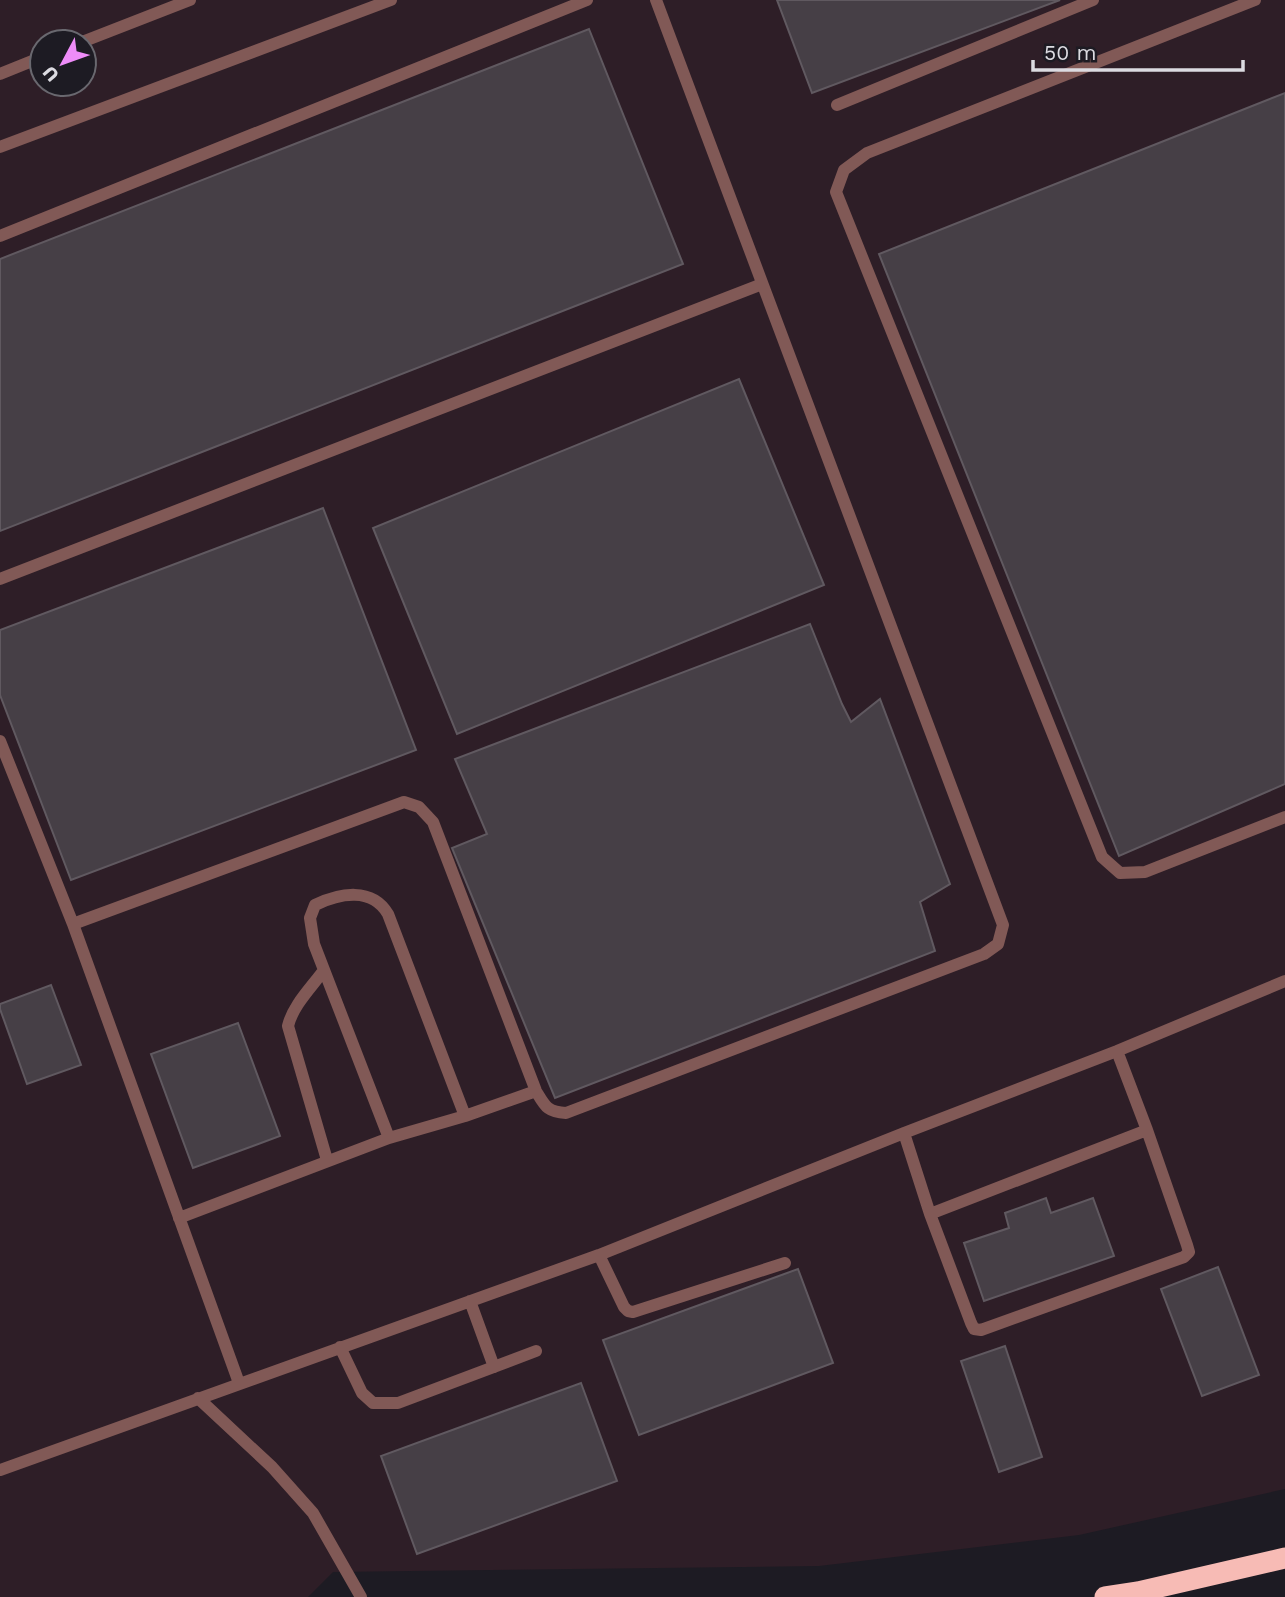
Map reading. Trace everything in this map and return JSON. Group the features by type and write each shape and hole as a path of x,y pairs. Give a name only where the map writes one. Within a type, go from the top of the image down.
{"highway":[{"path":"1105,1597 1138,1592 1285,1558"}],"lane":[{"path":"98,36 190,0"},
{"path":"0,147 391,0"},
{"path":"0,236 587,0"},
{"path":"73,924 404,802 419,807 433,822 536,1091 544,1104 554,1112 566,1113 984,954 998,944 1003,925 656,0"},
{"path":"837,105 1093,0"},
{"path":"1255,0 867,153 844,170 836,192 1102,857 1120,873 1145,872 1285,817"},
{"path":"0,74 28,63"},
{"path":"0,579 762,284"},
{"path":"0,741 73,924 239,1383"},
{"path":"388,1138 314,944 310,918 316,905 327,900 357,894 383,906 466,1116"},
{"path":"324,970 295,1008 288,1026 327,1160"},
{"path":"0,1470 600,1255 1117,1051 1285,981"},
{"path":"904,1133 930,1214 974,1329 981,1330 1184,1257 1189,1252 1187,1245 1117,1051"},
{"path":"179,1218 388,1138 466,1116 536,1091"},
{"path":"930,1214 1147,1130"},
{"path":"600,1255 624,1307 633,1312 785,1263"},
{"path":"470,1301 494,1367"},
{"path":"340,1347 362,1393 373,1403 398,1403 536,1351"},
{"path":"198,1398 272,1467 313,1513 361,1597"}],"shaded area":[{"path":"0,0 1285,0 1285,1489 1079,1535 819,1566 333,1572 308,1597 0,1597"}],"building":[{"path":"777,0 1060,0 812,93"},
{"path":"589,29 683,264 0,531 0,259"},
{"path":"1285,93 1285,784 1119,856 879,254"},
{"path":"739,379 824,585 457,734 373,528"},
{"path":"323,508 416,750 71,880 0,695 0,630"},
{"path":"810,624 851,722 880,699 950,884 920,902 935,951 555,1098 452,848 487,834 455,759"},
{"path":"51,985 81,1065 27,1084 0,1004"},
{"path":"238,1023 280,1136 193,1168 151,1054"},
{"path":"1046,1198 1051,1213 1093,1198 1114,1256 984,1301 964,1243 1009,1228 1005,1213"},
{"path":"1218,1267 1259,1375 1202,1396 1161,1289"},
{"path":"798,1269 833,1363 639,1435 603,1340"},
{"path":"1005,1346 1042,1457 999,1472 961,1361"},
{"path":"581,1383 617,1481 417,1554 381,1456"}]}
